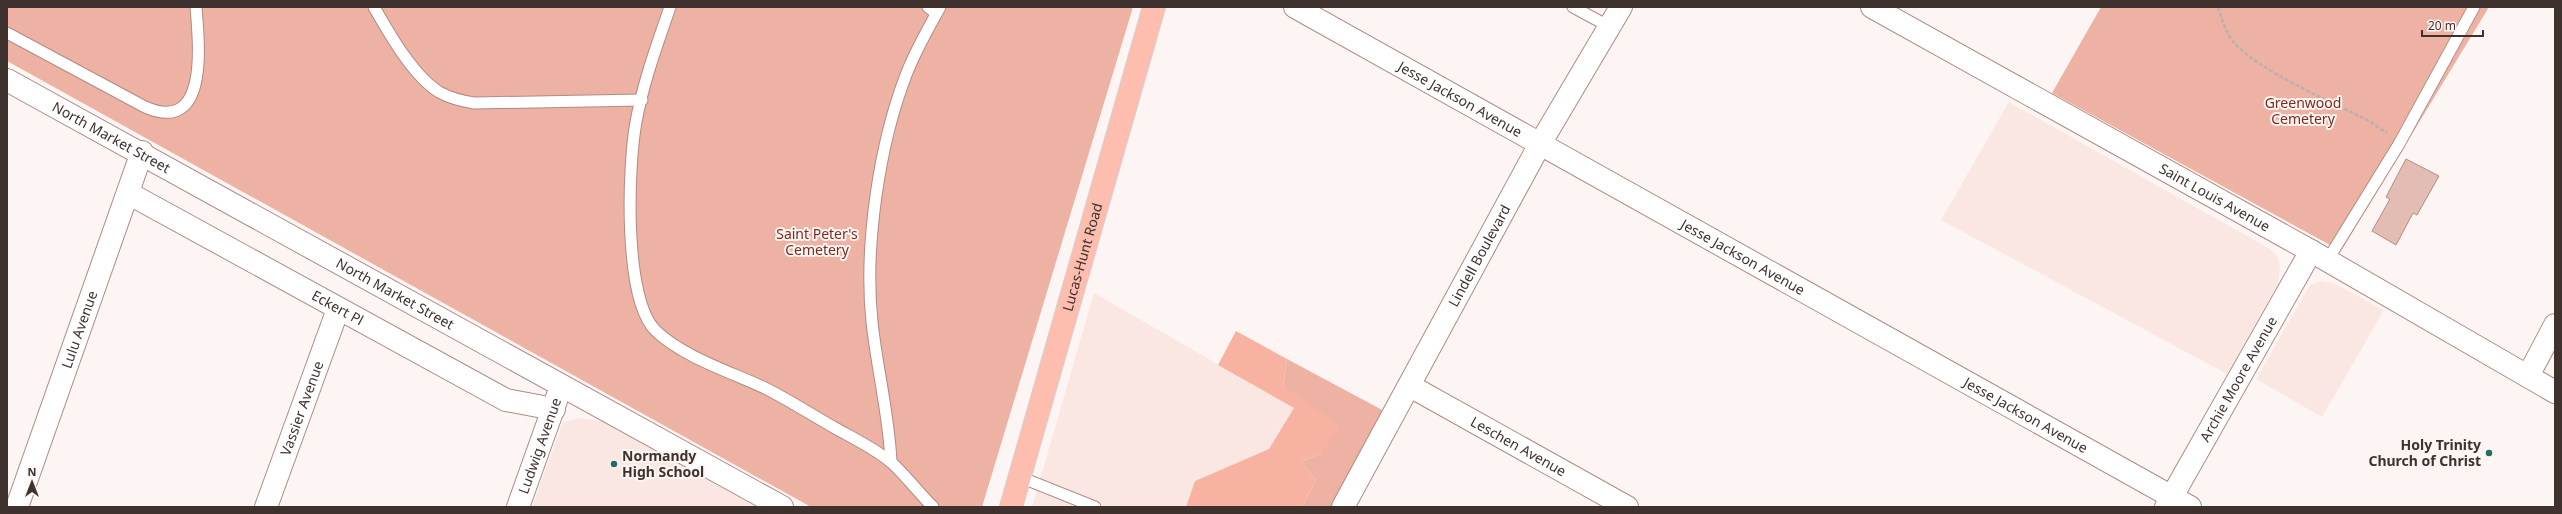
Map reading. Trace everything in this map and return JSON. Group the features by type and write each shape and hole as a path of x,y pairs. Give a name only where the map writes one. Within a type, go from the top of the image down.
{"main road":[{"name":"Lucas-Hunt Road","path":"1011,507 1154,7"}],"street":[{"name":"Jesse Jackson Avenue","path":"1295,7 2176,504"},
{"name":"Lindell Boulevard","path":"1343,507 1540,144 1621,7"},
{"name":"Saint Louis Avenue","path":"1882,9 2319,256 2555,392"},
{"name":"North Market Street","path":"7,80 142,152 782,507"},
{"name":"Lulu Avenue","path":"17,507 142,152"},
{"name":"Eckert Pl","path":"128,193 506,400 554,409"},
{"name":"Archie Moore Avenue","path":"2176,504 2319,256"},
{"name":"Vassier Avenue","path":"266,507 338,309"},
{"path":"2528,376 2555,325"},
{"name":"Ludwig Avenue","path":"518,507 562,385"},
{"name":"Leschen Avenue","path":"1410,386 1627,507"}],"lane":[{"path":"7,33 157,113 170,114 180,111 188,102 195,85 198,60 196,7"},
{"path":"374,7 400,50 421,75 438,91 454,99 474,103 642,100"},
{"path":"670,7 636,122 630,183 633,260 637,288 643,310 654,330 670,344 767,389 891,462 933,507"},
{"path":"1573,7 1610,27"},
{"path":"2319,256 2399,144 2474,7"},
{"path":"891,462 890,433 872,321 870,267 875,213 880,172 894,114 906,76 935,9"},
{"path":"1020,477 1095,507"}],"path":[{"path":"2218,7 2224,28 2233,41 2256,62 2371,122 2399,144"}],"shaded area":[{"path":"2009,102 2270,249 2278,257 2280,270 2278,283 2227,374 1941,220"},
{"path":"2321,281 2333,283 2384,310 2322,417 2256,379 2310,285"},
{"path":"1094,293 1294,408 1269,449 1195,481 1186,507 1032,507"},
{"path":"1236,331 1287,359 1283,386 1340,426 1322,453 1301,462 1316,480 1302,507 1186,507 1195,481 1269,449 1294,408 1218,365"},
{"name":"Normandy High School","path":"581,418 606,422 756,507 532,507 563,422"}],"green space":[{"name":"Saint Peter's Cemetery","path":"7,7 1133,7 982,507 811,507 7,61"},
{"name":"Greenwood Cemetery","path":"2101,7 2489,7 2341,251 2052,93"},
{"path":"1287,359 1386,412 1335,507 1302,507 1316,480 1301,462 1322,453 1283,386"}],"building":[{"path":"2406,159 2439,176 2417,215 2413,213 2396,245 2372,231 2390,199 2386,197"}],"place":[{"name":"Holy Trinity Church of Christ","path":"2489,453"},
{"name":"Normandy High School","path":"614,464"}]}
